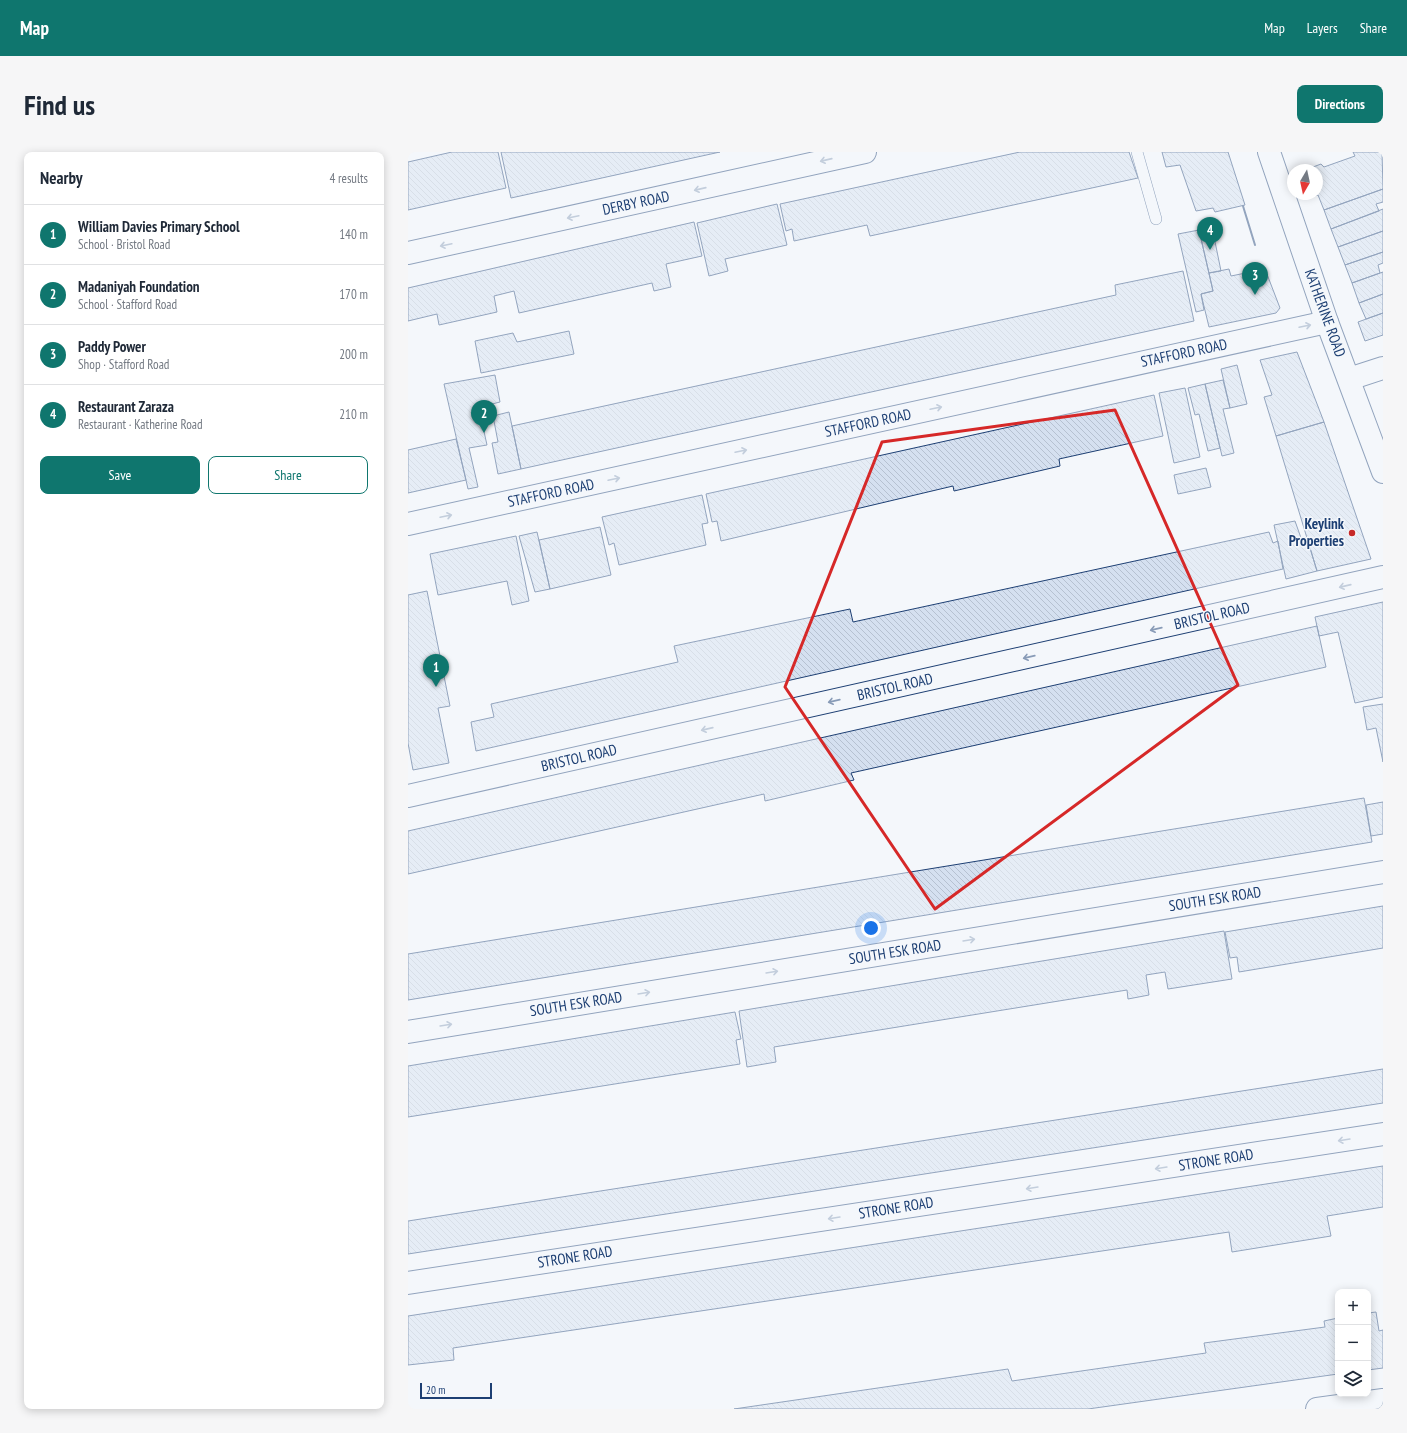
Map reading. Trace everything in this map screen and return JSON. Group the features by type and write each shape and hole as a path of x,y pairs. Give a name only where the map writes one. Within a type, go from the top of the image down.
{"street":[{"name":"DERBY ROAD","path":"408,253 864,152"},
{"name":"KATHERINE ROAD","path":"1269,152 1327,322 1383,472"},
{"name":"STAFFORD ROAD","path":"408,524 1327,322"},
{"path":"1349,379 1383,368"},
{"name":"BRISTOL ROAD","path":"408,796 1383,577"},
{"name":"SOUTH ESK ROAD","path":"408,1032 1383,872"},
{"name":"STRONE ROAD","path":"408,1283 1383,1134"},
{"path":"1316,1409 1383,1400"}],"lane":[{"path":"1137,152 1156,219"}],"highlighted area":[{"path":"1115,410 1238,685 935,909 785,687 882,442"}],"building":[{"path":"452,152 498,152 506,188 408,210 408,162"},
{"path":"501,152 720,152 511,198"},
{"path":"1020,152 1129,152 1138,178 870,236 867,225 794,241 792,229 786,231 780,204"},
{"path":"1162,152 1228,152 1245,205 1215,212 1213,208 1196,211 1180,165 1166,167"},
{"path":"1353,152 1382,152 1383,189 1324,210 1320,200 1323,200 1323,166 1324,167 1355,156"},
{"path":"1383,189 1383,202 1376,204 1379,211 1331,229 1324,210"},
{"path":"777,204 787,245 725,259 728,271 709,276 697,223"},
{"path":"1383,209 1383,231 1338,247 1331,229"},
{"path":"694,222 702,256 666,264 671,287 654,291 652,283 519,313 514,291 494,296 497,312 439,325 437,314 408,321 408,288"},
{"path":"1212,227 1221,271 1209,273 1199,230"},
{"path":"1199,230 1213,291 1201,294 1204,310 1196,312 1178,234"},
{"path":"1383,231 1383,252 1345,265 1338,247"},
{"path":"1383,252 1383,263 1378,265 1380,273 1352,283 1345,265"},
{"path":"1229,269 1231,276 1265,269 1280,308 1276,313 1209,327 1201,294 1213,291 1209,273"},
{"path":"1183,271 1194,321 521,469 512,426 1116,295 1115,285"},
{"path":"1383,272 1383,294 1359,303 1352,283"},
{"path":"1383,294 1383,313 1366,319 1359,303"},
{"path":"1383,313 1383,335 1365,341 1358,322"},
{"path":"569,331 574,354 481,373 475,341 513,333 517,342"},
{"path":"1297,352 1324,422 1276,436 1264,397 1272,395 1260,360"},
{"path":"1237,365 1247,404 1230,408 1221,369"},
{"path":"495,375 500,402 484,406 486,416 481,418 487,445 469,448 478,487 468,489 444,384"},
{"path":"1223,380 1230,408 1223,409 1234,453 1222,456 1205,384"},
{"path":"1205,384 1220,448 1208,451 1199,414 1195,415 1188,388"},
{"path":"1185,388 1200,457 1174,463 1159,393"},
{"path":"1154,395 1163,436 1059,459 1060,466 954,491 953,486 721,541 717,521 712,522 706,494"},
{"path":"509,412 521,469 498,474 492,443 498,442 493,416"},
{"path":"1324,422 1371,559 1317,571 1276,436"},
{"path":"456,439 466,480 408,493 408,450"},
{"path":"1206,468 1211,487 1178,494 1174,475"},
{"path":"702,495 708,523 702,524 706,545 619,565 614,543 609,545 602,517"},
{"path":"1295,521 1301,538 1307,538 1317,571 1286,579 1274,525"},
{"path":"600,527 611,575 550,589 539,540"},
{"path":"537,532 550,589 535,592 519,536"},
{"path":"1269,532 1273,543 1278,541 1283,569 476,751 471,722 494,717 491,704 678,662 674,646 850,609 853,622"},
{"path":"516,536 529,601 512,605 507,581 438,595 430,554"},
{"path":"427,591 450,706 438,708 449,763 413,770 408,743 408,595"},
{"path":"1383,602 1383,697 1355,703 1338,632 1319,636 1315,617"},
{"path":"1317,626 1326,667 851,773 854,780 765,801 764,794 408,874 408,831"},
{"path":"1383,704 1383,762 1376,728 1367,730 1363,707"},
{"path":"1364,798 1372,842 408,1000 408,954"},
{"path":"1383,802 1383,834 1371,836 1366,805"},
{"path":"1383,906 1383,948 1239,972 1237,957 1230,958 1225,932"},
{"path":"1224,931 1232,979 1168,989 1165,972 1146,975 1149,995 1128,999 1127,990 774,1047 776,1062 747,1067 739,1011"},
{"path":"735,1012 741,1039 736,1040 740,1064 408,1117 408,1066"},
{"path":"1383,1069 1383,1103 408,1254 408,1221"},
{"path":"1383,1166 1383,1207 1327,1216 1331,1236 1232,1252 1229,1232 453,1348 454,1360 408,1365 408,1316"},
{"path":"1376,1312 1379,1331 1383,1330 1383,1368 1371,1370 1371,1325 1371,1313"},
{"path":"1335,1319 1335,1374 1088,1409 734,1409 1008,1369 1012,1381 1206,1353 1204,1343 1325,1327 1324,1321"}],"wall":[{"path":"1243,206 1255,245"}],"place":[{"name":"Restaurant Zaraza","path":"1210,250"},
{"name":"Paddy Power","path":"1255,295"},
{"name":"Madaniyah Foundation","path":"484,433"},
{"name":"Keylink Properties","path":"1352,533"},
{"name":"William Davies Primary School","path":"436,687"}]}
